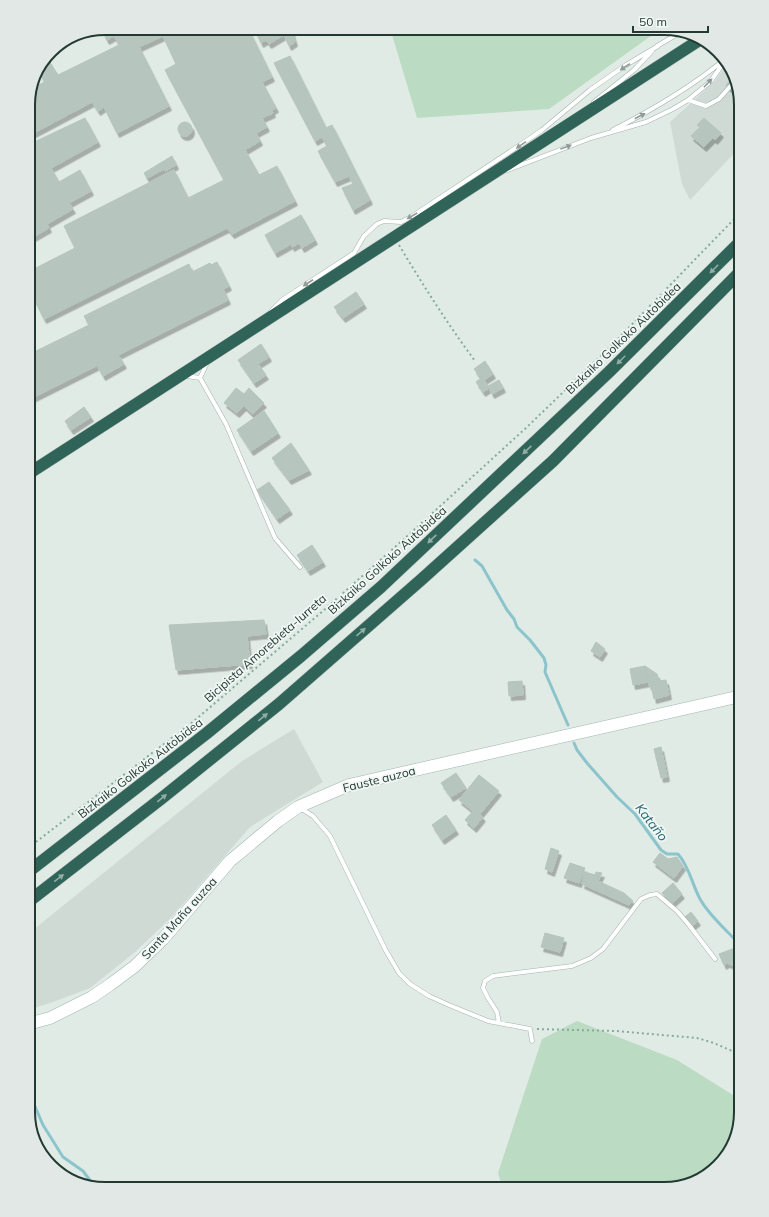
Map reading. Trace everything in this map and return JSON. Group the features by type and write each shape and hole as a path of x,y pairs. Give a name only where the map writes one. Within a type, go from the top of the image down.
{"highway":[{"path":"35,469 696,42"},
{"name":"Bizkaiko Golkoko Autobidea","path":"35,867 207,733 301,656 381,587 610,372 734,248"},
{"path":"35,897 138,817 279,704 422,579 553,461 734,278"}],"street":[{"name":"Fauste auzoa","path":"298,806 348,785 734,698"},
{"name":"Santa Maña auzoa","path":"35,1022 50,1018 92,997 135,966 163,939 230,861 298,806"}],"lane":[{"path":"257,326 282,300 354,253 364,236 377,224 384,221 401,222 410,217 518,147 542,130 590,90 626,65 675,36"},
{"path":"550,137 634,70 658,46"},
{"path":"606,134 653,109 708,74 720,64"},
{"path":"490,175 519,166 558,150 646,122 688,100 710,82 721,65"},
{"path":"688,100 706,106 719,99 731,85"},
{"path":"200,378 205,366 213,355"},
{"path":"180,376 200,378 226,424 275,538 300,567"},
{"path":"298,806 313,816 330,836 385,949 399,973 410,984 428,996 488,1021 530,1029 532,1041"},
{"path":"499,1023 497,1012 483,988 485,981 492,976 572,966 591,958 603,949 641,899 650,895 657,894 677,911 715,960"}],"path":[{"name":"Bicipista Amorebieta-Iurreta","path":"35,843 194,721 404,539 526,428 610,347 734,219"},
{"path":"394,237 429,295 475,360"},
{"path":"530,1029 616,1031 697,1038 714,1043 734,1052"}],"shaded area":[{"path":"724,69 732,87 734,105 734,153 690,200 682,184 670,122 714,82"},
{"path":"294,729 323,782 250,827 170,919 134,953 90,988 35,1008 35,928 242,761"}],"green space":[{"path":"392,35 652,35 549,109 417,118"},
{"path":"577,1021 677,1060 734,1096 732,1130 725,1147 714,1162 703,1170 695,1175 678,1181 501,1182 498,1173 542,1039"}],"building":[{"path":"104,35 251,35 272,77 262,82 276,108 272,110 273,113 262,118 267,127 256,133 260,141 245,150 259,175 277,166 295,201 232,234 227,228 44,319 35,301 35,268 75,248 64,226 174,170 188,198 224,180 165,70 176,64 163,36 139,47 169,106 117,133 104,107 98,111 92,102 35,132 35,100 37,87 45,82 41,76 49,62 58,75 119,45 114,36 107,40"},
{"path":"257,35 284,35 269,44 266,40 261,43"},
{"path":"284,35 293,35 295,42 289,46"},
{"path":"290,56 326,128 332,125 370,200 353,210 342,188 353,184 349,176 335,182 318,151 327,146 322,137 315,141 274,63"},
{"path":"730,81 732,91 726,85"},
{"path":"85,118 98,142 51,168 59,182 80,170 91,191 69,203 73,209 47,224 49,228 35,236 35,142"},
{"path":"704,118 721,133 715,140 713,138 704,147 691,136 700,127 697,125"},
{"path":"182,122 188,122 192,126 192,132 188,136 182,136 178,132 178,126"},
{"path":"172,156 176,165 165,171 164,169 147,178 144,173"},
{"path":"301,215 315,240 302,248 299,243 292,247 291,244 275,253 265,235"},
{"path":"217,262 229,286 223,289 228,300 35,396 35,352 89,325 84,316 189,264 192,272 210,263 211,265"},
{"path":"356,292 364,304 343,318 334,307"},
{"path":"261,344 269,357 258,364 266,375 254,383 238,360"},
{"path":"119,356 124,364 103,376 98,367"},
{"path":"485,361 493,374 484,380 488,386 499,380 503,388 492,394 489,388 483,392 476,382 481,378 474,369"},
{"path":"236,388 244,394 249,388 264,403 252,414 244,406 237,413 224,403"},
{"path":"84,407 91,417 71,430 65,421"},
{"path":"264,411 278,433 251,451 237,430"},
{"path":"291,443 309,470 289,480 272,458"},
{"path":"269,482 290,510 277,519 257,490"},
{"path":"312,545 323,562 308,571 297,555"},
{"path":"264,620 266,634 247,636 250,664 176,670 169,625"},
{"path":"596,642 605,649 600,657 591,651"},
{"path":"645,666 657,674 659,681 666,680 669,695 654,699 651,685 649,686"},
{"path":"645,666 648,682 633,685 630,669"},
{"path":"522,681 523,695 509,696 508,682"},
{"path":"661,747 667,777 661,778 654,749"},
{"path":"456,773 466,788 451,797 441,783"},
{"path":"479,775 499,791 480,814 483,817 474,828 465,820 473,811 459,800"},
{"path":"446,815 456,830 442,840 432,825"},
{"path":"551,848 559,851 552,872 545,869"},
{"path":"660,853 668,859 677,857 683,866 674,878 653,862"},
{"path":"570,863 585,868 579,883 564,878"},
{"path":"585,872 595,875 596,872 602,873 598,881 624,893 633,901 629,905 582,884"},
{"path":"673,883 682,894 671,904 662,893"},
{"path":"691,912 698,921 692,926 685,917"},
{"path":"545,933 564,938 560,952 541,947"},
{"path":"734,948 734,966 727,963 724,965 719,954"}],"waterway":[{"name":"Kataño","path":"475,560 482,566 507,610 514,619 517,627 530,640 544,658 546,665 545,672 568,725"},
{"name":"Kataño","path":"574,743 577,750 587,763 617,797 635,814 661,850 667,854 678,854 685,864 704,906 734,939"},
{"path":"35,1106 43,1125 63,1157 83,1171 90,1181"}]}
